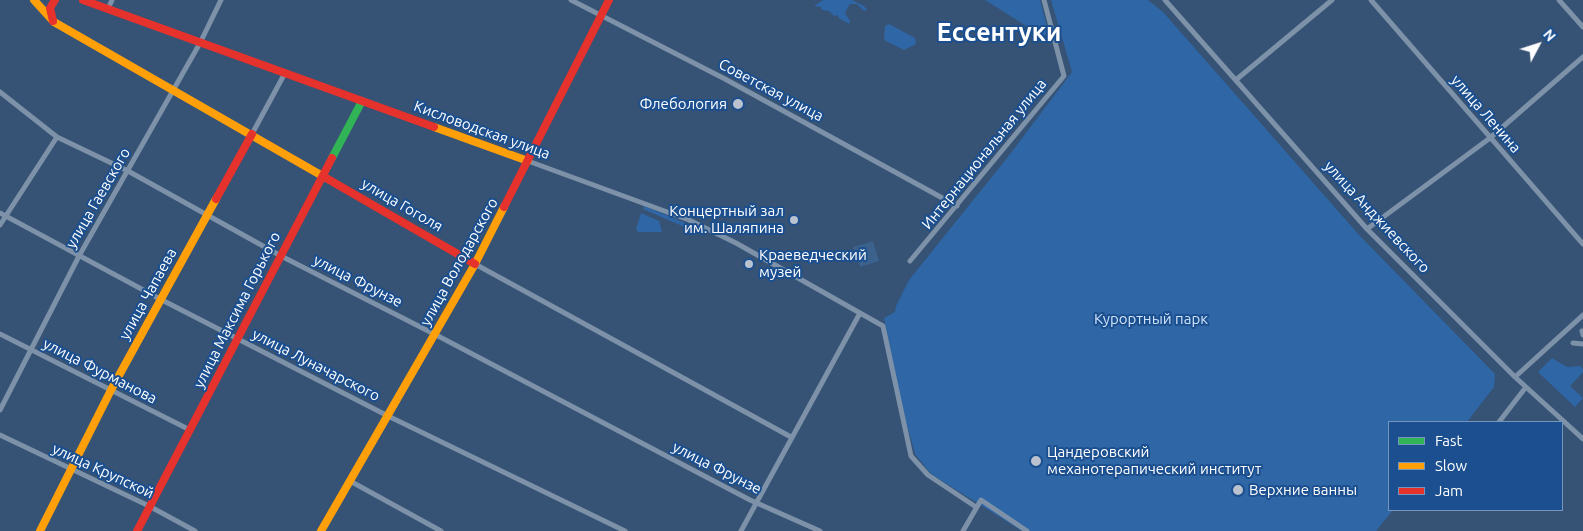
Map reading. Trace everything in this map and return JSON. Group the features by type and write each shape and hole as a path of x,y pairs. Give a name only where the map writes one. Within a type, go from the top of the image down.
{"street":[{"name":"улица Гоголя","path":"34,0 54,22 252,134 475,264 791,438"},
{"path":"54,22 50,8 55,0"},
{"name":"Кисловодская улица","path":"83,0 689,220 736,243 883,326 911,456 928,476 976,507"},
{"path":"108,9 112,0"},
{"name":"улица Гаевского","path":"0,410 79,256 200,43 221,0"},
{"name":"Советская улица","path":"571,0 602,14 957,206"},
{"name":"улица Володарского","path":"321,531 475,264 609,0"},
{"name":"Интернациональная улица","path":"910,261 1064,76 1044,0"},
{"name":"улица Анджиевского","path":"1165,0 1367,229 1515,377 1583,439"},
{"path":"1236,79 1332,0"},
{"name":"улица Ленина","path":"1371,0 1583,244"},
{"path":"1559,0 1583,27"},
{"path":"1367,229 1490,138 1583,57"},
{"name":"улица Чапаева","path":"40,531 111,390 285,73"},
{"name":"улица Фрунзе","path":"0,92 57,137 128,171 280,256 435,334 757,503 820,531"},
{"name":"улица Максима Горького","path":"137,531 362,101"},
{"path":"0,225 2,215 57,137"},
{"name":"улица Луначарского","path":"2,215 160,299 388,416 625,531"},
{"path":"741,531 860,313"},
{"path":"1515,377 1583,315"},
{"name":"улица Фурманова","path":"0,334 190,430"},
{"path":"1573,343 1583,344"},
{"path":"1500,421 1526,387"},
{"name":"улица Крупской","path":"0,435 149,506 196,531"},
{"path":"350,482 441,531"},
{"path":"963,531 981,500 1027,531"}],"green space":[{"path":"823,0 852,0 864,6 867,10 864,11 857,4 850,4 845,13 850,21 849,24 837,15 834,16 829,11 822,10 821,7 814,6"},
{"path":"985,0 1040,0 1049,34 1042,36"},
{"name":"Курортный парк","path":"1051,0 1148,0 1163,12 1360,236 1495,374 1494,387 1468,421 1388,421 1388,511 1392,511 1376,531 1022,531 931,474 915,454 903,411 884,318 895,312 909,280 1007,158 1072,72"},
{"path":"889,24 915,38 916,44 904,50 884,40 885,26"},
{"path":"644,206 705,231 703,235 643,209"},
{"path":"641,213 659,221 662,232 638,232 636,229"},
{"path":"1552,358 1567,367 1580,366 1583,369 1583,372 1570,386 1583,398 1575,407 1538,372"}],"shaded area":[{"path":"873,241 879,261 860,267 853,247"}],"traffic: fast":[{"path":"332,158 362,101"}],"traffic: slow":[{"path":"34,0 54,22 326,178"},
{"path":"434,127 528,161"},
{"path":"40,531 111,390 216,199"},
{"path":"321,531 475,264 504,207"}],"traffic: jam":[{"path":"53,21 50,8 55,0"},
{"path":"83,0 434,127"},
{"path":"504,207 609,0"},
{"path":"216,199 252,134"},
{"path":"137,531 332,158"},
{"path":"326,178 475,264"}],"place":[{"name":"Флебология","path":"738,104"},
{"name":"Концертный зал им. Шаляпина","path":"794,220"},
{"name":"Краеведческий музей","path":"749,264"},
{"name":"Цандеровский механотерапический институт","path":"1036,461"},
{"name":"Верхние ванны","path":"1238,490"}],"district":[{"name":"Ессентуки","path":"999,33"}]}
